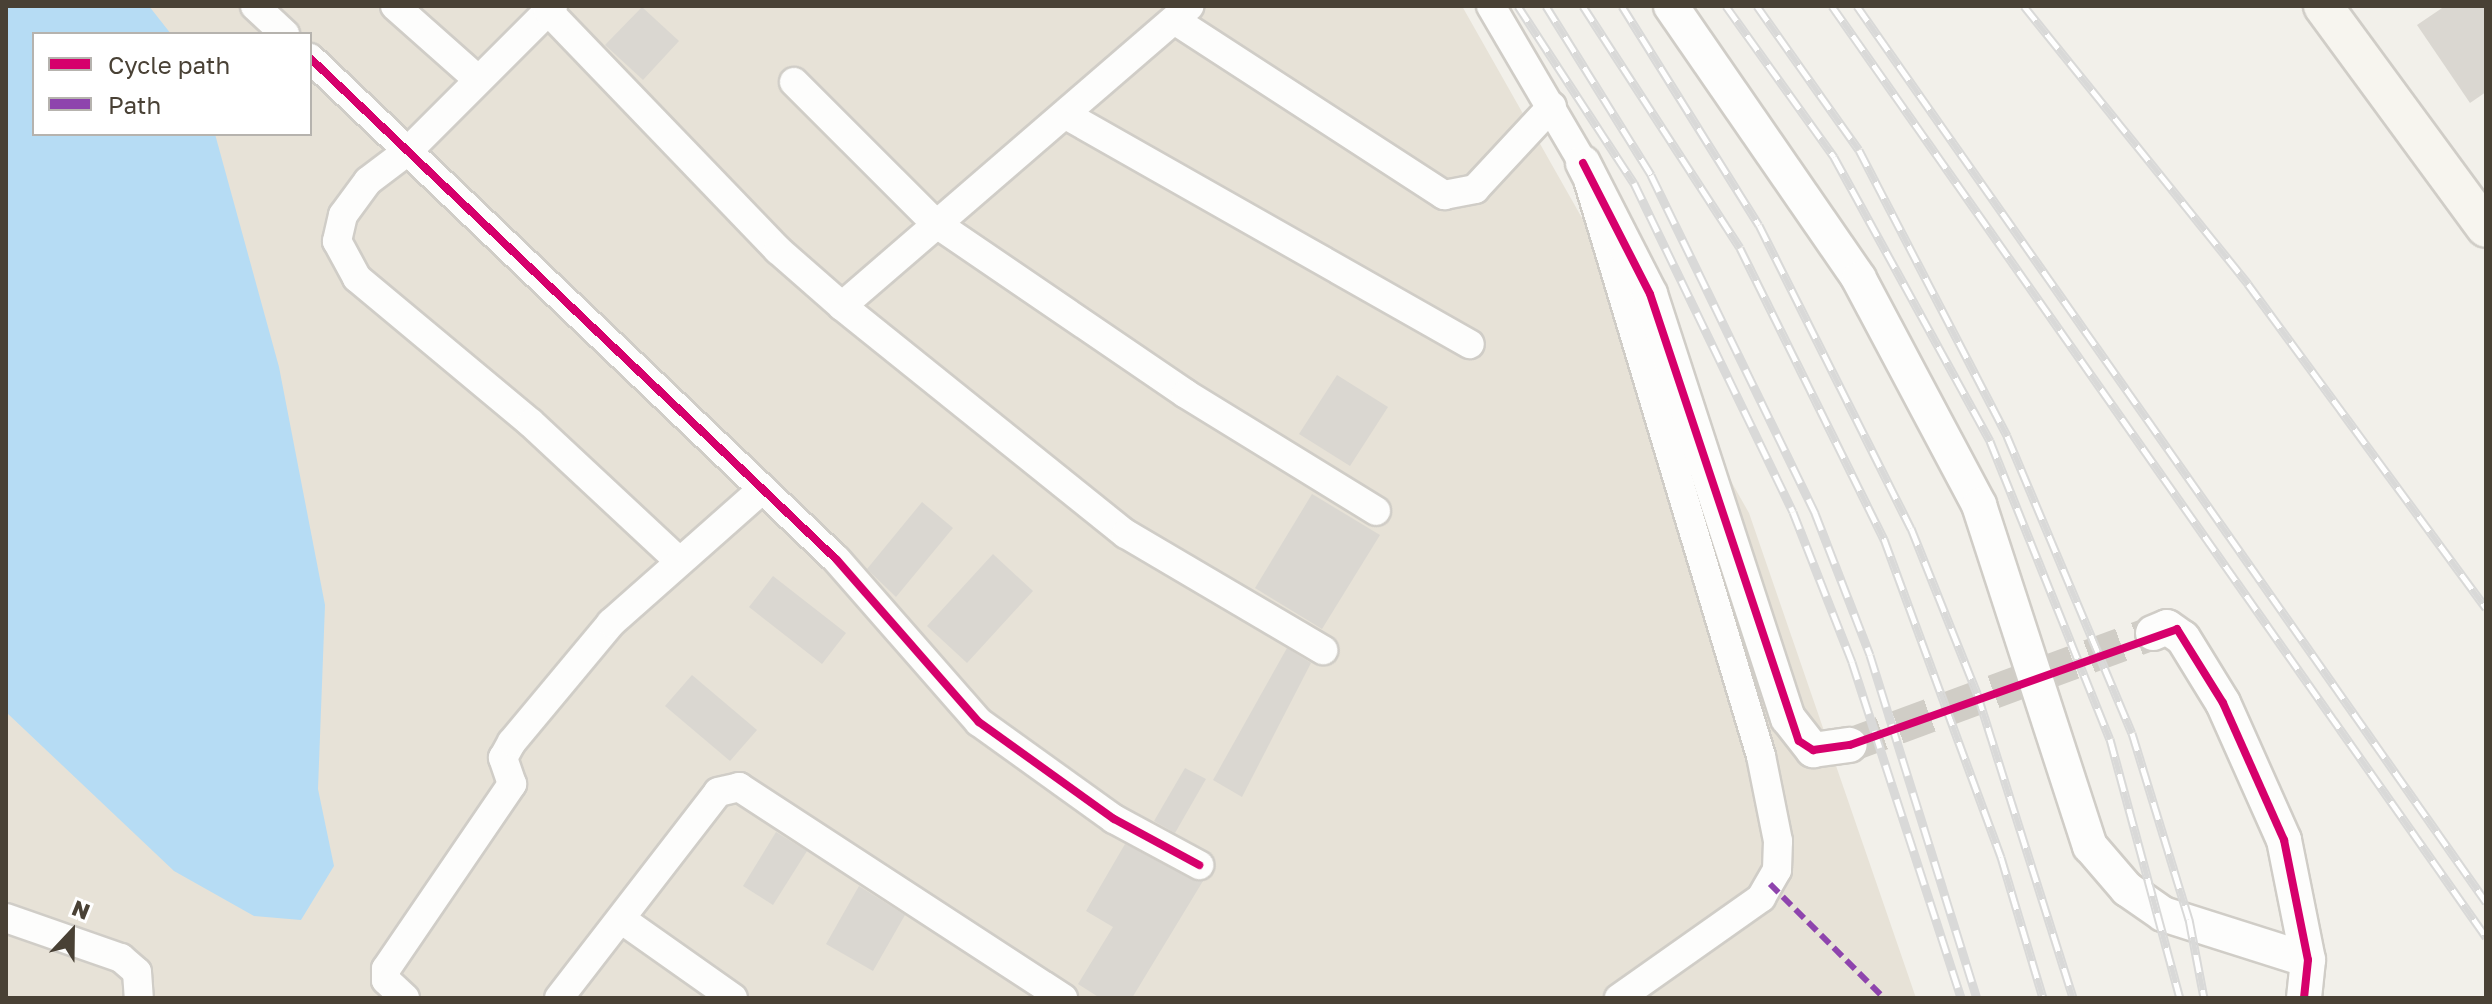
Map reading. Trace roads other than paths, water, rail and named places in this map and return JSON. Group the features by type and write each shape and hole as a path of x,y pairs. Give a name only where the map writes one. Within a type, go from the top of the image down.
{"main road":[{"path":"2323,6 2486,228"}],"street":[{"path":"255,6 283,32"},
{"path":"395,6 475,77"},
{"path":"1491,6 1552,106 1650,294 1788,718 1813,750 1850,745"},
{"path":"1671,6 1859,279 1979,505 2090,846 2163,914 2308,960"},
{"path":"678,560 344,261 337,241 350,201 409,150 475,77 551,8 842,306 1126,534 1323,650"},
{"path":"842,306 934,222 1068,116 1183,13 1444,195 1475,189 1552,106"},
{"path":"312,60 409,150 759,492 889,613 979,722 1101,811 1199,865"},
{"path":"794,82 934,222 1186,394 1376,511"},
{"path":"1068,116 1470,344"},
{"path":"1583,163 1761,756 1778,841 1777,870 1761,898 1619,998"},
{"path":"405,998 386,980 386,969 512,784 504,754 611,623 678,560 759,492"},
{"path":"2153,633 2177,629 2223,703 2284,840 2308,960 2304,998"},
{"path":"559,998 718,792 739,787 1063,998"},
{"path":"6,918 121,958 137,972 139,998"},
{"path":"621,919 733,998"}],"water":[{"path":"6,6 149,6 169,32 32,32 32,136 216,136 279,367 325,605 318,789 334,866 301,920 254,916 174,871 6,712"}],"tunnel":[{"path":"1850,745 2153,633"}],"railway":[{"path":"1518,6 1634,183 1793,512 1852,662 1961,998"},
{"path":"1546,6 1651,175 1815,513 1870,655 1977,998"},
{"path":"1583,6 1740,248 1884,539 2001,857 2043,998"},
{"path":"1622,6 1759,225 1911,528 1977,693 2073,998"},
{"path":"1726,6 1834,157 1990,441 2110,739 2180,998"},
{"path":"1757,6 1859,150 2007,436 2132,733 2189,919 2204,998"},
{"path":"1832,6 2486,937"},
{"path":"1857,6 2486,902"},
{"path":"2024,6 2248,284 2486,608"}]}
